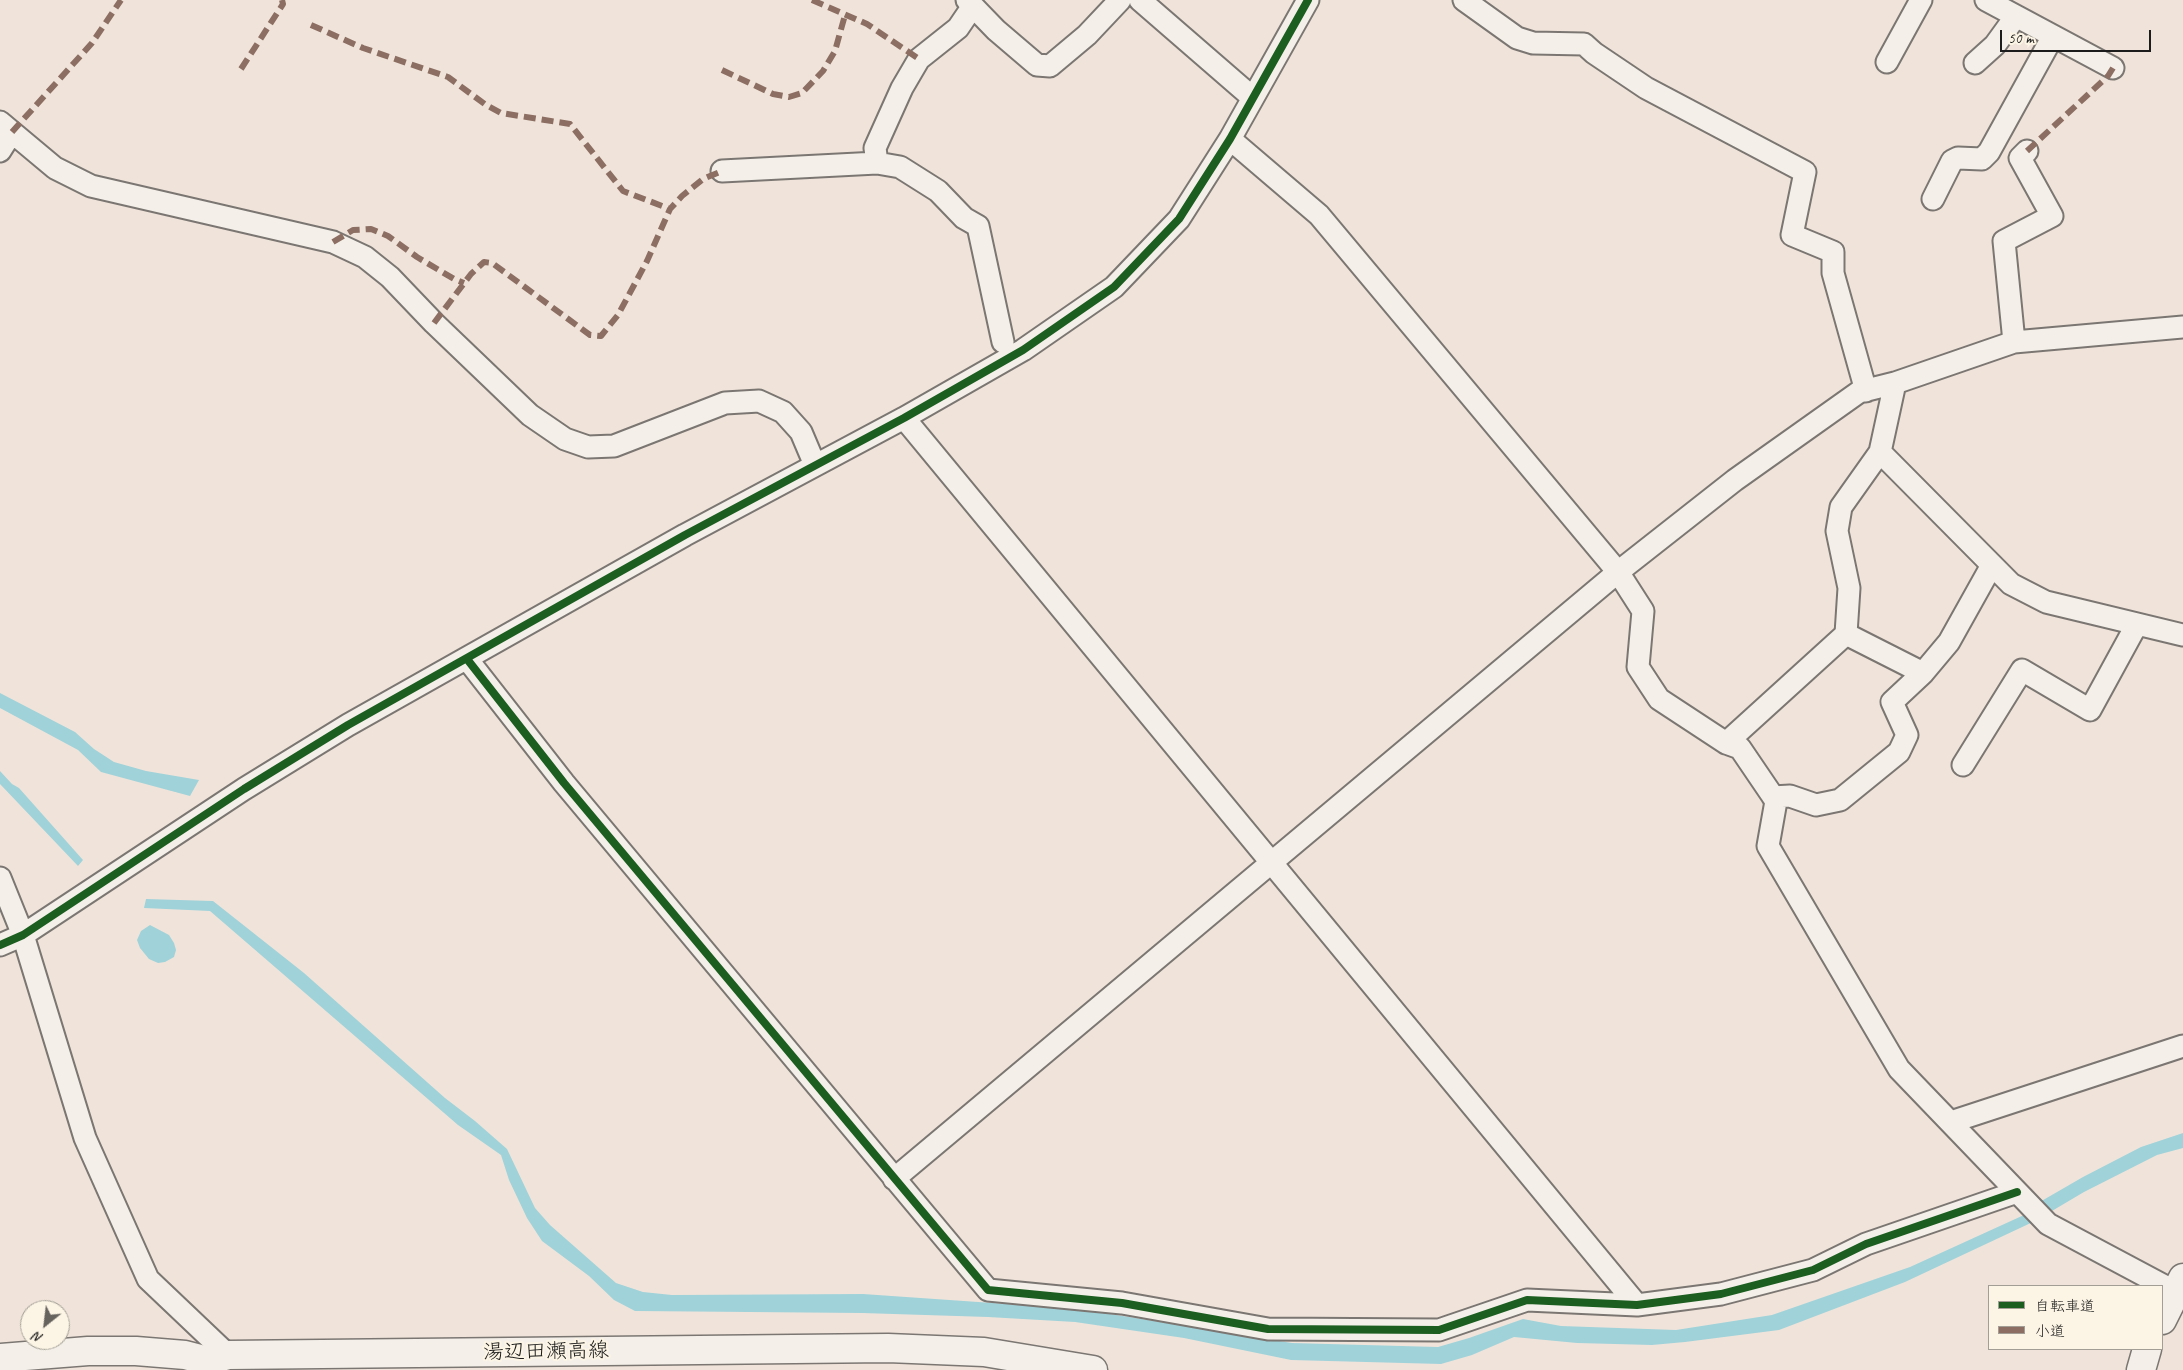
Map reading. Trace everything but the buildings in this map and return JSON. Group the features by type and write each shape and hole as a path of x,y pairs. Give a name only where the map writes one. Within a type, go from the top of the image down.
{"main road":[{"path":"2163,1318 2181,1289"},
{"name":"湯辺田瀬高線","path":"0,1358 88,1351 136,1351 186,1355 208,1361 228,1355 888,1348 984,1352 1093,1370"},
{"path":"2141,1370 2148,1350"}],"street":[{"path":"877,163 875,148 902,88 920,59 958,28 970,3 996,30 1037,65 1050,66 1086,35 1120,0"},
{"path":"1140,0 1253,98"},
{"path":"1464,0 1516,38 1533,43 1584,44 1594,53 1646,88 1805,172 1792,235 1833,252 1833,273 1866,391"},
{"path":"1887,62 1921,0"},
{"path":"1986,0 2113,68"},
{"path":"0,945 23,935 244,789 348,724 685,535 904,418 1023,350 1114,287 1178,219 1230,139 1305,1"},
{"path":"1975,63 1994,44 2016,16"},
{"path":"1933,199 1952,161 1958,158 1982,159 1989,152 2053,36"},
{"path":"0,151 6,127 55,168 91,186 333,242 365,257 390,277 434,323 530,415 565,439 588,447 614,446 725,403 759,401 783,412 800,432 815,465"},
{"path":"1230,139 1319,216 1618,572 1643,611 1638,667 1659,699 1726,742 1740,748 1776,800 1768,846 1899,1069 2048,1224 2181,1289"},
{"path":"2014,342 2004,241 2052,216 2020,158 2027,151"},
{"path":"722,171 877,163 900,167 938,191 964,218 978,226 1004,342"},
{"path":"894,1179 1618,572 1735,480 1859,392 1895,383 2014,342 2183,327"},
{"path":"1726,742 1846,634 1850,588 1837,531 1841,507 1880,452 1895,383"},
{"path":"904,418 1272,861 1637,1306"},
{"path":"1880,452 2011,584 2046,602 2183,635"},
{"path":"1774,797 1790,796 1816,805 1840,800 1872,776 1899,752 1907,735 1892,702 1923,673 1949,642 1992,565"},
{"path":"1963,765 2022,670 2090,710 2138,624"},
{"path":"1846,634 1923,673"},
{"path":"467,658 564,783 988,1290 1122,1303 1268,1329 1439,1330 1527,1300 1637,1306 1721,1294 1813,1270 1866,1244 2024,1199"},
{"path":"0,878 23,935 85,1138 148,1279 228,1355"},
{"path":"1951,1122 2183,1046"}],"water":[{"path":"0,693 75,732 94,749 114,762 146,771 199,780 190,796 101,772 78,750 0,708"},
{"path":"0,771 12,784 19,788 83,860 78,866 0,784"},
{"path":"146,899 213,901 304,973 445,1098 507,1149 535,1208 550,1225 616,1283 643,1292 672,1295 863,1294 1079,1309 1292,1343 1438,1347 1523,1319 1561,1326 1676,1330 1772,1315 1910,1267 2024,1215 2038,1203 2141,1147 2183,1133 2183,1148 2157,1155 2084,1192 2035,1221 1905,1282 1779,1330 1685,1342 1652,1345 1577,1343 1514,1337 1472,1355 1441,1364 1291,1360 1184,1338 1075,1322 862,1313 635,1311 614,1300 589,1276 542,1241 527,1218 509,1180 501,1155 458,1125 210,911 144,908"},
{"path":"150,925 169,935 176,950 174,957 165,962 158,963 149,959 140,948 137,940 141,931"}],"marked path":[{"path":"12,132 92,43 121,0"},
{"path":"241,69 283,4 282,0"},
{"path":"812,0 867,24 919,59"},
{"path":"722,70 773,94 789,97 802,93 823,71 835,51 845,15"},
{"path":"311,25 363,48 448,77 486,105 501,113 570,124 623,191 670,209"},
{"path":"2027,151 2108,76 2113,68"},
{"path":"434,323 471,274 484,262 492,263 590,335 601,336 618,315 647,261 670,209 682,196 703,179 722,171"},
{"path":"333,242 353,230 371,229 388,236 417,257 464,283"}],"cycle path":[{"path":"0,945 23,935 244,789 348,725 685,535 904,418 1023,350 1114,287 1179,219 1230,139 1308,0"},
{"path":"467,659 564,783 988,1290 1122,1303 1268,1329 1439,1330 1527,1300 1637,1305 1721,1294 1813,1270 1866,1244 2017,1192"}]}
